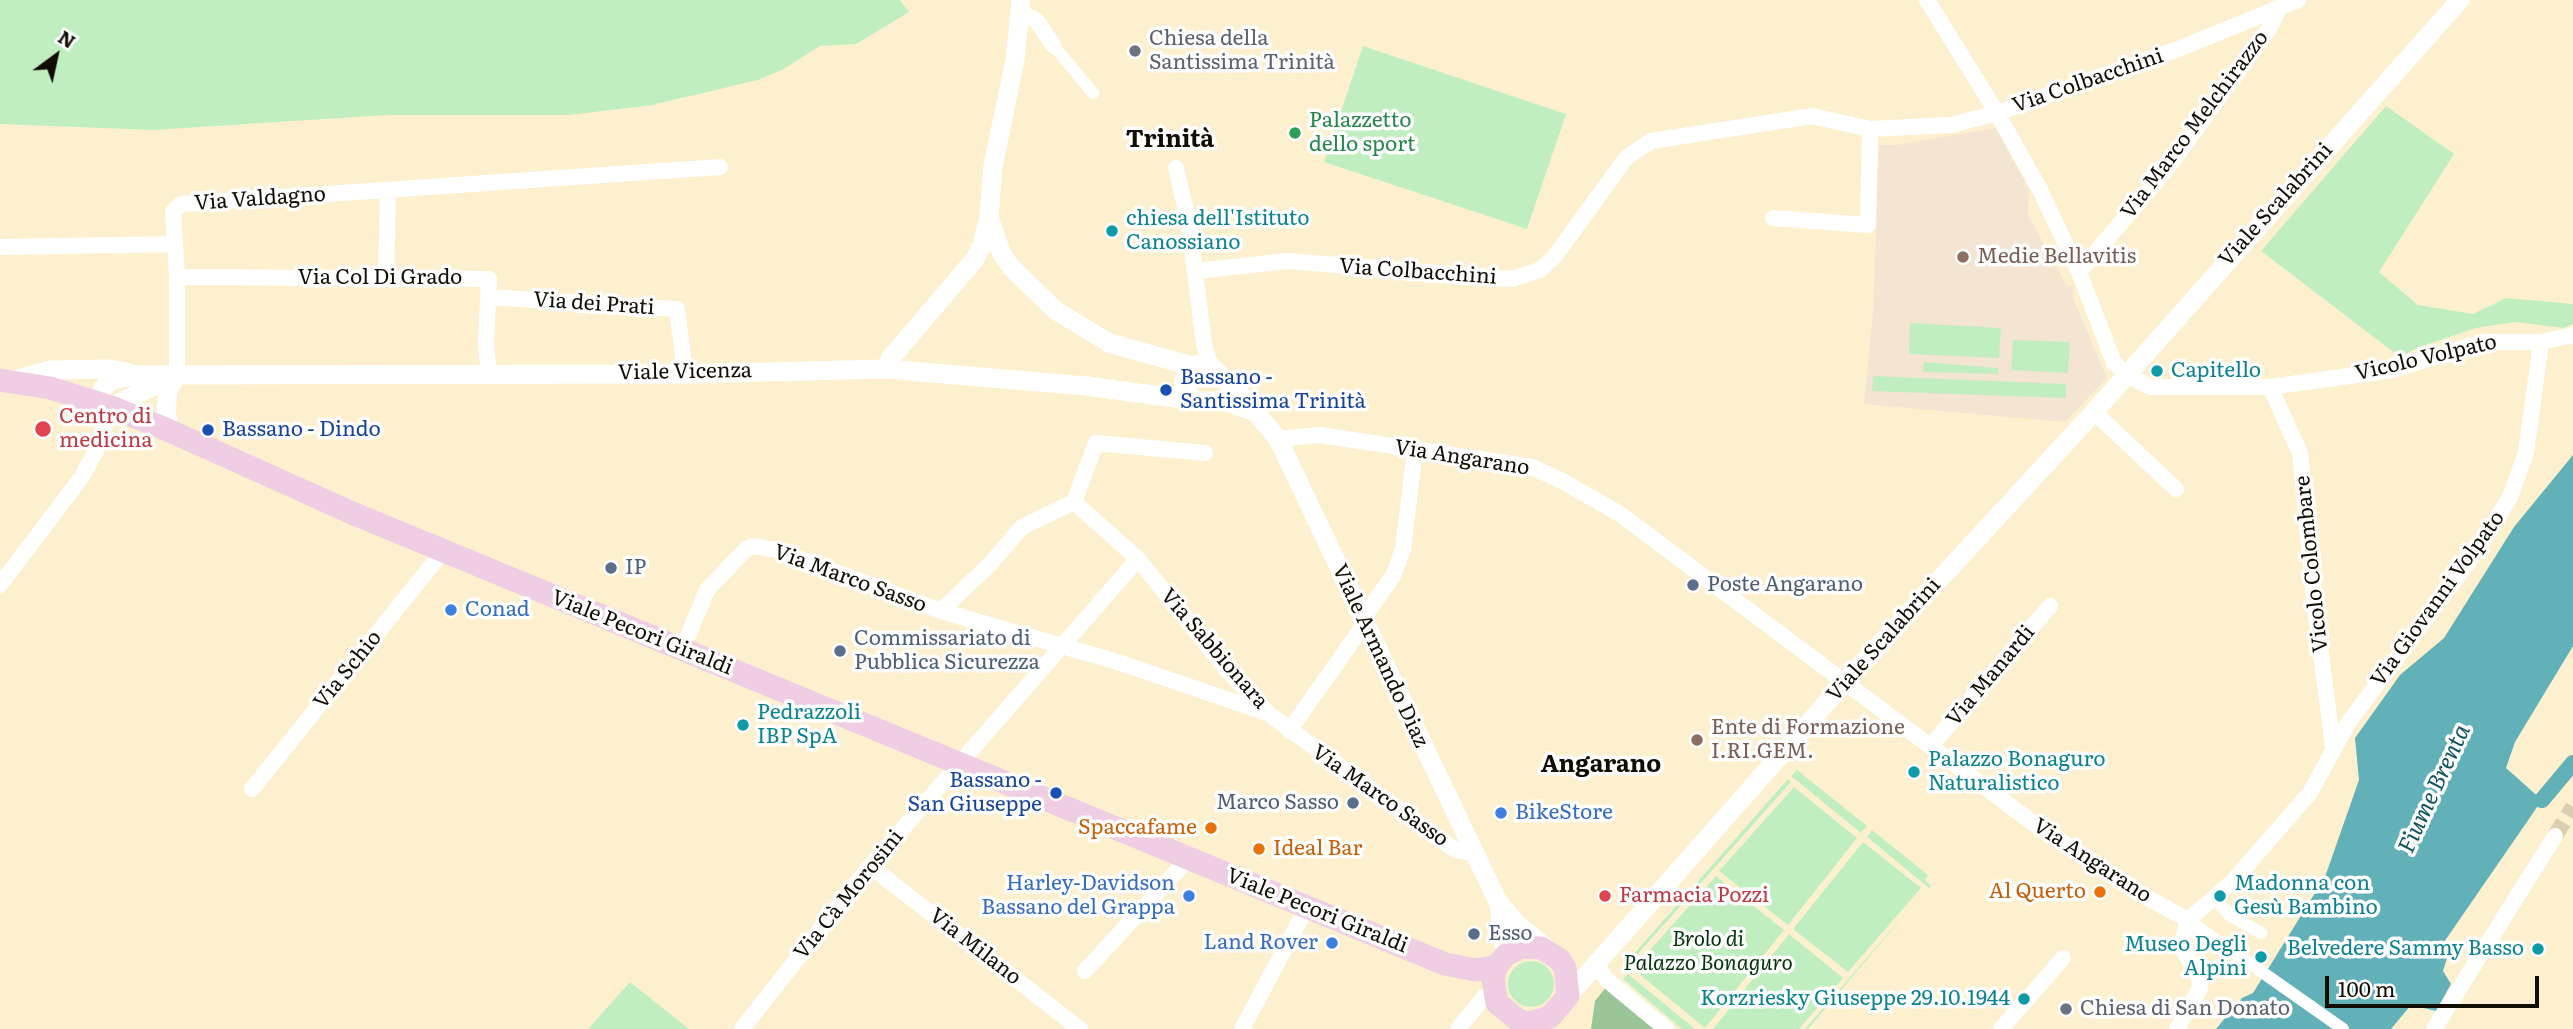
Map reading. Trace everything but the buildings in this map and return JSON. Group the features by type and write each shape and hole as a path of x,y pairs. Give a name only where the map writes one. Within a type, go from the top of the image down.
{"main road":[{"path":"6,381 105,405"},
{"name":"Viale Pecori Giraldi","path":"105,405 682,650 1445,964 1475,970 1501,961"},
{"path":"1501,961 1531,946 1558,960 1562,1012 1540,1021 1517,1021"},
{"name":"Viale Armando Diaz","path":"1501,961 1493,991 1517,1021"},
{"name":"Viale Pecori Giraldi","path":"1445,964 1517,1021"}],"street":[{"path":"1927,0 1997,113 2039,188 2079,272 2114,363 2126,374"},
{"name":"Via Colbacchini","path":"1195,271 1288,261 1511,279 1540,270 1555,256 1626,158 1651,141 1812,116 1870,129 1951,125 1997,113 2181,48 2298,0"},
{"name":"Viale Scalabrini","path":"1562,1012 1594,963 1845,682 2094,412 2460,0"},
{"path":"1022,7 1037,21 1053,45 1093,93"},
{"path":"886,369 890,359 975,259 989,216 993,166 1022,7"},
{"name":"Via Marco Melchirazzo","path":"2079,272 2166,170 2269,29 2279,8"},
{"path":"1773,218 1868,225 1870,129"},
{"name":"Via Valdagno","path":"177,375 177,277 173,212 181,204 720,167"},
{"path":"1176,168 1187,214 1204,344 1204,367 1220,391 1201,399"},
{"path":"386,278 388,190"},
{"path":"989,216 1001,252 1011,267"},
{"path":"0,247 174,244"},
{"path":"975,259 992,253 1011,267 1055,310 1098,338 1204,367"},
{"name":"Via Col Di Grado","path":"177,277 489,278 486,344 489,373"},
{"name":"Via dei Prati","path":"488,297 677,309 685,373"},
{"path":"2541,342 2573,335"},
{"name":"Vicolo Volpato","path":"2126,374 2150,387 2270,387 2392,370 2483,342 2541,342"},
{"name":"Via Giovanni Volpato","path":"2188,920 2241,873 2312,794 2333,746 2473,556 2510,497 2526,453 2541,342"},
{"path":"1204,367 1183,383 1201,399 1244,405 1258,413"},
{"name":"Viale Armando Diaz","path":"1204,367 1258,413 1278,439 1498,902 1518,925 1558,960"},
{"path":"6,381 51,370 110,369 138,375"},
{"name":"Viale Vicenza","path":"138,375 685,373 886,369 1201,399"},
{"path":"0,585 81,478 96,451 105,405 103,388 112,380 138,375"},
{"path":"105,405 177,375"},
{"path":"170,431 166,411 168,390 177,375"},
{"name":"Vicolo Colombare","path":"2270,387 2300,453 2316,617 2333,746"},
{"path":"2094,412 2176,489"},
{"name":"Via Angarano","path":"1278,439 1320,435 1416,449 1532,467 1562,481 1620,514 2033,823 2135,891 2188,920 2343,1029"},
{"path":"941,611 990,564 1022,527 1074,502 1096,443 1205,453"},
{"path":"1289,731 1393,576 1403,549 1416,449"},
{"name":"Via Sabbionara","path":"1074,502 1138,559 1226,669 1289,731"},
{"name":"Via Marco Sasso","path":"682,650 707,590 746,549 754,546 776,551 941,611 1062,646 1269,714"},
{"name":"Via Schio","path":"252,789 444,550"},
{"path":"959,764 1138,559"},
{"name":"Via Manardi","path":"1931,746 2050,606"},
{"name":"Via Marco Sasso","path":"1289,731 1439,839 1456,850 1474,853"},
{"name":"Via Cà Morosini","path":"742,1029 870,866 959,764"},
{"path":"2434,1029 2555,836"},
{"path":"1086,971 1189,858"},
{"name":"Via Milano","path":"870,866 1080,1029"},
{"path":"2213,896 2229,915 2261,933"},
{"name":"Viale Armando Diaz","path":"1498,902 1501,961"},
{"path":"1242,1029 1307,907"},
{"path":"2177,1029 2200,988 2199,978 2181,946 2188,920"},
{"path":"2001,1029 2063,958"},
{"path":"1558,960 1594,963 1607,980 1666,1029"},
{"path":"1458,1029 1485,997"}],"shaded area":[{"name":"Medie Bellavitis","path":"1996,128 2029,190 2028,215 2067,286 2073,286 2073,298 2107,378 2065,422 1864,404 1873,313 1879,145 1897,145"}],"green space":[{"path":"0,0 900,0 909,12 856,44 820,46 782,70 758,80 652,105 569,115 387,115 153,130 0,124"},
{"path":"1363,46 1566,114 1527,229 1324,162"},
{"path":"2386,106 2454,154 2379,272 2418,305 2473,314 2506,298 2573,304 2573,324 2563,328 2515,322 2476,328 2419,347 2400,357 2261,251"},
{"path":"1910,323 2001,328 1999,358 1909,354"},
{"path":"2013,340 2070,342 2068,373 2011,370"},
{"path":"1924,362 1998,368 1998,374 1923,372"},
{"path":"1873,376 2066,384 2066,398 1872,391"},
{"path":"1797,770 1867,826 1861,833 1791,776"},
{"name":"Brolo di Palazzo Bonaguro","path":"1788,779 1791,782 1627,966 1625,964"},
{"path":"1794,787 1857,838 1788,925 1719,871"},
{"path":"1872,830 1928,875 1925,880 1931,886 1929,888 1867,837"},
{"path":"1863,842 1921,888 1848,972 1793,929"},
{"name":"Brolo di Palazzo Bonaguro","path":"1716,876 1784,930 1705,1028 1633,969"},
{"path":"1912,906 1808,1029 1805,1029"},
{"path":"1789,934 1843,978 1799,1029 1713,1029"},
{"path":"1531,961 1547,968 1554,984 1547,1000 1531,1007 1515,1000 1508,984 1515,968"},
{"path":"1628,974 1695,1029 1682,1029 1623,979"},
{"path":"630,982 689,1029 588,1029"},
{"path":"1607,986 1659,1029 1591,1029 1595,1001"}],"water":[{"name":"Fiume Brenta","path":"2573,455 2573,646 2515,742 2506,768 2542,800 2442,945 2448,955 2443,971 2451,984 2436,1011 2411,1005 2391,1029 2216,1029 2242,998 2253,993 2325,877 2359,780 2355,738 2400,675 2444,638 2514,527"}],"waterway":[{"path":"2542,800 2573,763"}],"tunnel":[{"path":"2555,836 2573,807"}],"place":[{"name":"Chiesa della Santissima Trinità","path":"1135,51"},
{"name":"Palazzetto dello sport","path":"1295,133"},
{"name":"chiesa dell'Istituto Canossiano","path":"1112,231"},
{"name":"Medie Bellavitis","path":"1963,257"},
{"name":"Capitello","path":"2157,371"},
{"name":"Bassano - Santissima Trinità","path":"1166,390"},
{"name":"Centro di medicina","path":"43,429"},
{"name":"Bassano - Dindo","path":"208,430"},
{"name":"IP","path":"611,568"},
{"name":"Poste Angarano","path":"1693,585"},
{"name":"Conad","path":"451,610"},
{"name":"Commissariato di Pubblica Sicurezza","path":"840,651"},
{"name":"Pedrazzoli IBP SpA","path":"743,725"},
{"name":"Ente di Formazione I.RI.GEM.","path":"1697,740"},
{"name":"Palazzo Bonaguro Naturalistico","path":"1914,772"},
{"name":"Bassano - San Giuseppe","path":"1056,793"},
{"name":"Marco Sasso","path":"1353,803"},
{"name":"BikeStore","path":"1501,813"},
{"name":"Spaccafame","path":"1211,828"},
{"name":"Ideal Bar","path":"1259,849"},
{"name":"Al Querto","path":"2100,892"},
{"name":"Harley-Davidson Bassano del Grappa","path":"1189,896"},
{"name":"Farmacia Pozzi","path":"1605,896"},
{"name":"Madonna con Gesù Bambino","path":"2220,896"},
{"name":"Esso","path":"1474,934"},
{"name":"Land Rover","path":"1332,943"},
{"name":"Belvedere Sammy Basso","path":"2538,949"},
{"name":"Museo Degli Alpini","path":"2261,957"},
{"name":"Korzriesky Giuseppe 29.10.1944","path":"2024,999"},
{"name":"Chiesa di San Donato","path":"2066,1009"}],"district":[{"name":"Trinità","path":"1170,140"},
{"name":"Angarano","path":"1601,765"}]}
